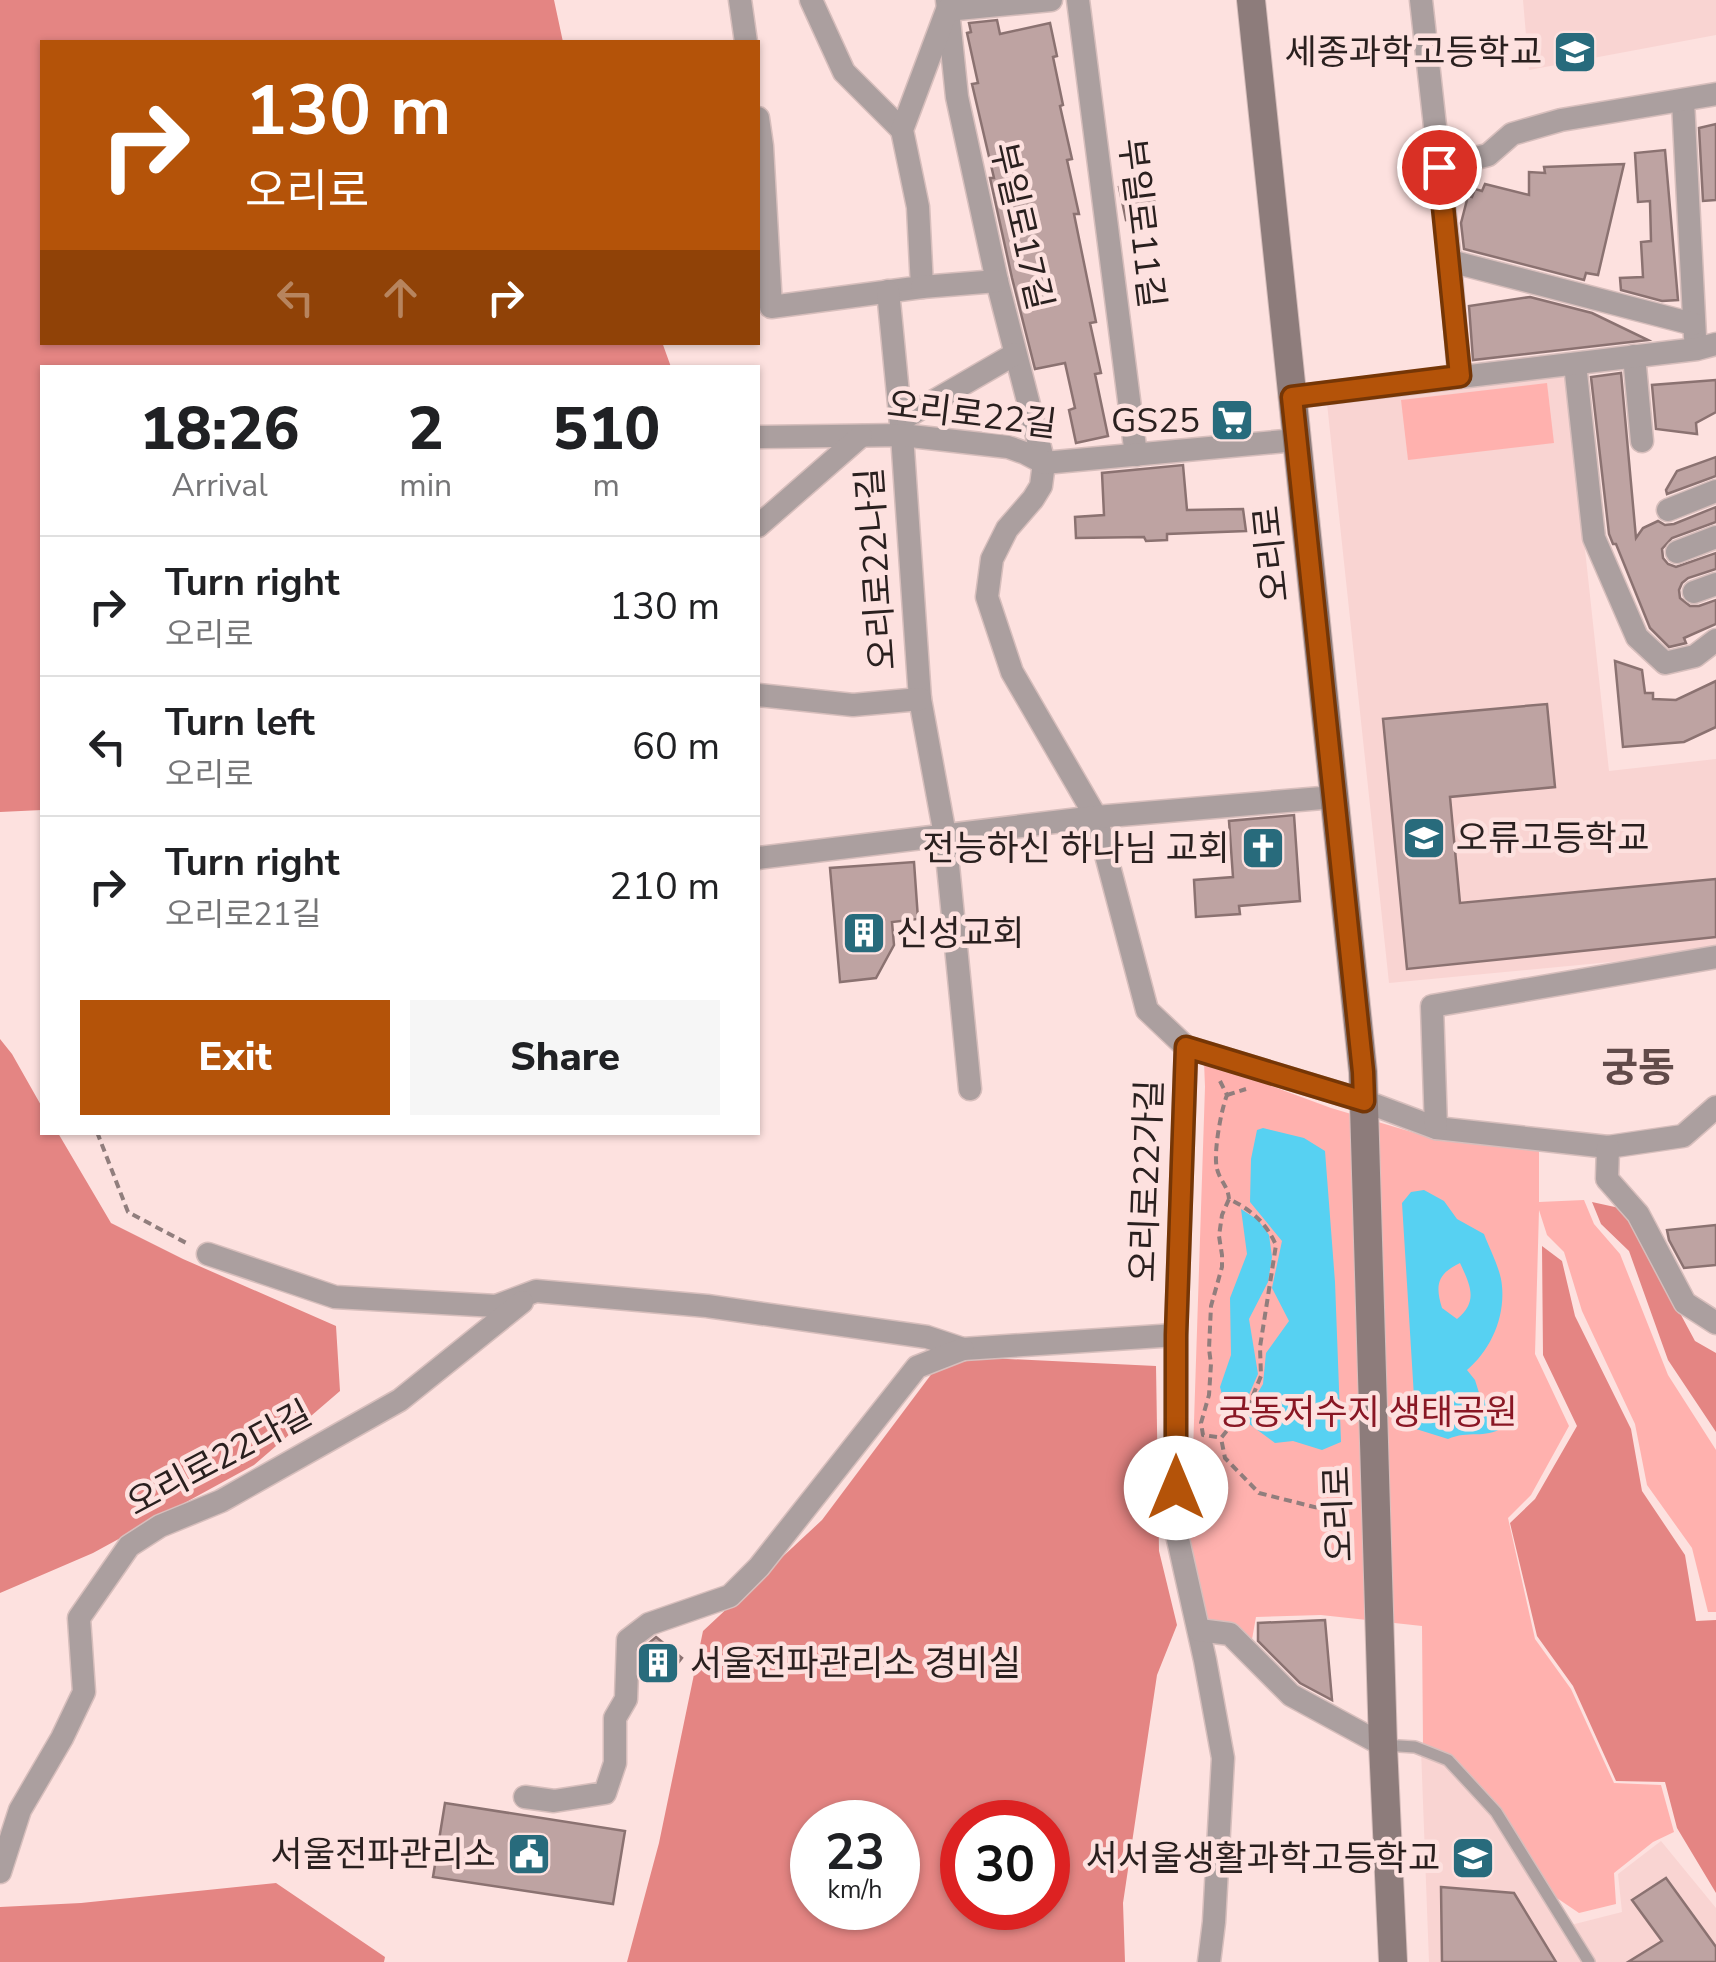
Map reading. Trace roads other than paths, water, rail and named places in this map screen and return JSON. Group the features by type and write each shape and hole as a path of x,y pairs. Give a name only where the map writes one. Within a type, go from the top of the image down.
{"main road":[{"name":"오리로","path":"1251,0 1363,1072 1393,1962"}],"street":[{"path":"740,0 746,40"},
{"path":"811,0 844,72 902,130"},
{"path":"922,287 918,207 902,130 947,5 1051,0"},
{"name":"부일로11길","path":"1078,0 1136,455"},
{"path":"1420,0 1460,376"},
{"name":"부일로17길","path":"947,5 957,97 997,280 1044,464"},
{"path":"1439,167 1488,155 1512,134 1561,120 1716,94"},
{"path":"1292,397 1706,346 1693,324 1684,101"},
{"path":"760,132 771,307 997,280"},
{"path":"1450,261 1693,324"},
{"name":"오리로22나길","path":"888,291 920,699 946,835 970,1090"},
{"path":"901,428 1015,354"},
{"path":"1634,356 1642,441"},
{"path":"1575,364 1594,538 1636,637 1665,662 1695,656 1716,640"},
{"name":"오리로22길","path":"760,438 861,436 901,428 1008,447 1044,464 1296,440"},
{"path":"760,524 861,436"},
{"name":"오리로22가길","path":"1044,464 1033,499 1007,529 992,559 987,597 1012,672 1096,817 1147,1010 1186,1047 1176,1335 1175,1526 1224,1758 1209,1962"},
{"path":"1668,510 1716,491"},
{"path":"1677,552 1716,537"},
{"path":"1694,592 1716,584"},
{"name":"오리로22나길","path":"760,696 853,705 920,699"},
{"path":"760,858 1096,817 1334,796"},
{"path":"1436,1128 1432,1006 1716,956"},
{"path":"1186,1047 1364,1101 1436,1128 1608,1147 1683,1136 1716,1107"},
{"path":"1608,1147 1607,1178 1638,1214 1685,1303 1716,1323"},
{"path":"208,1254 335,1297 496,1306 536,1291 707,1306 927,1337 963,1349"},
{"name":"오리로22다길","path":"0,1872 20,1810 84,1692 79,1618 128,1546 160,1526 221,1502 400,1400 536,1291"},
{"path":"526,1797 554,1801 605,1793 616,1764 615,1718 626,1700 628,1640 649,1624 730,1596 760,1567 918,1367 963,1349 1176,1335"},
{"path":"1199,1630 1230,1634 1291,1695 1383,1745"}],"lane":[{"path":"1383,1745 1429,1751 1448,1760 1473,1786 1496,1812 1589,1962"}],"water":[{"path":"1257,1130 1304,1138 1325,1151 1341,1442 1322,1450 1293,1441 1275,1443 1244,1416 1263,1384 1266,1353 1289,1321 1272,1288 1282,1241 1250,1202 1251,1159"},
{"path":"1424,1190 1444,1201 1457,1219 1484,1234 1497,1267 1502,1298 1498,1322 1483,1353 1467,1370 1480,1396 1504,1418 1502,1428 1496,1431 1448,1439 1416,1429 1402,1203 1411,1192","holes":["1460,1263 1470,1299 1457,1319 1442,1308 1439,1287 1442,1276"]},
{"path":"1241,1209 1258,1220 1269,1235 1272,1257 1268,1282 1249,1319 1258,1374 1244,1406 1234,1411 1224,1402 1220,1387 1231,1355 1230,1298 1247,1254"}],"place":[{"name":"세종과학고등학교","path":"1575,52"},
{"name":"GS25","path":"1232,420"},
{"name":"오류고등학교","path":"1424,838"},
{"name":"전능하신 하나님 교회","path":"1263,848"},
{"name":"신성교회","path":"864,933"},
{"name":"서울전파관리소 경비실","path":"658,1663"},
{"name":"서울전파관리소","path":"529,1854"},
{"name":"서서울생활과학고등학교","path":"1473,1858"}],"district":[{"name":"궁동","path":"1638,1067"}],"park label":[{"name":"궁동저수지 생태공원","path":"1368,1412"}]}
